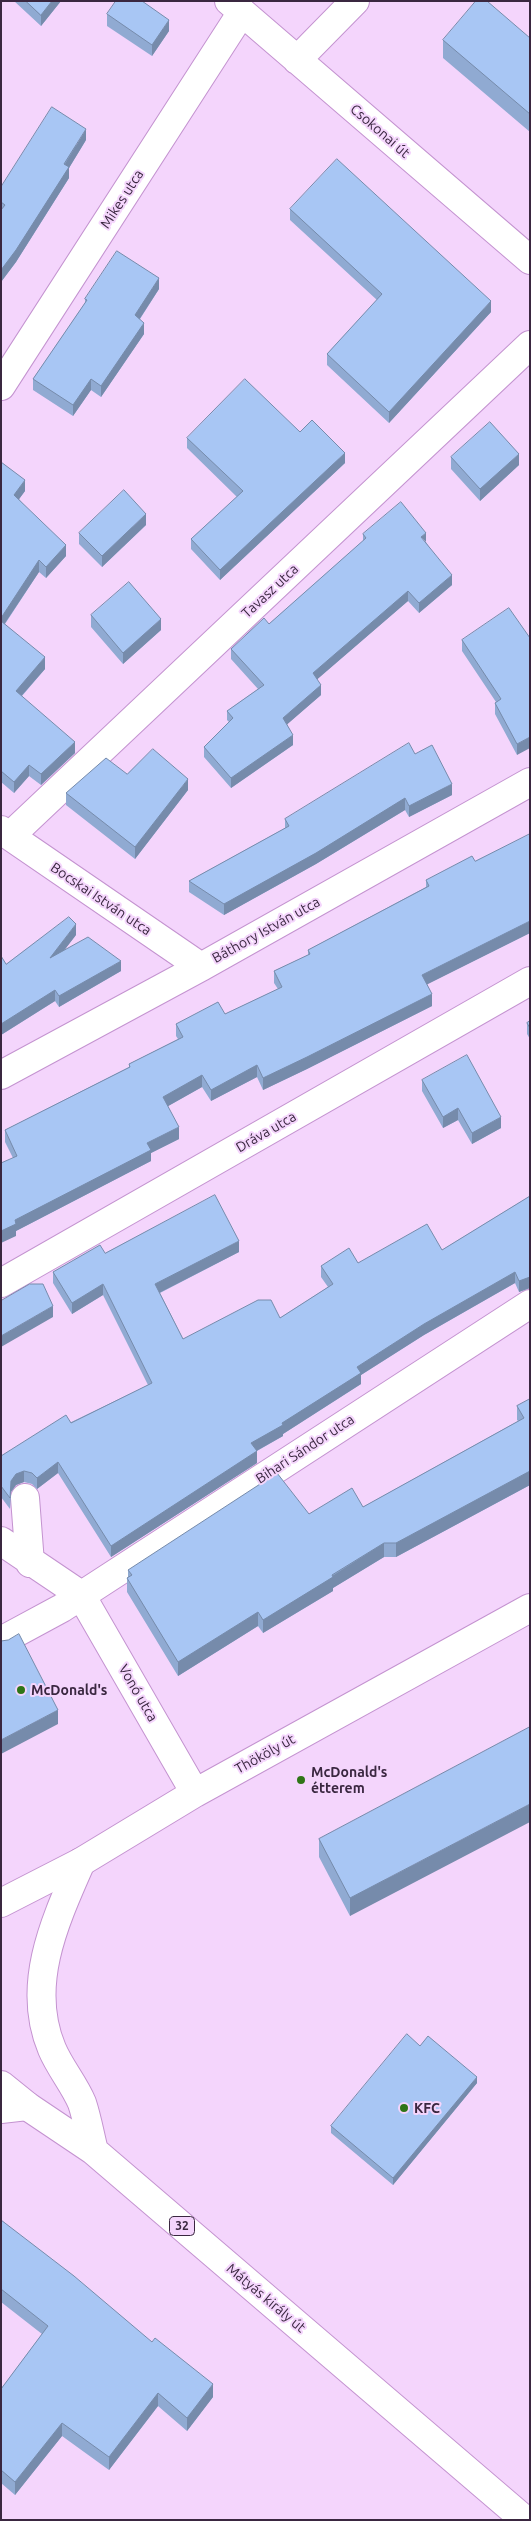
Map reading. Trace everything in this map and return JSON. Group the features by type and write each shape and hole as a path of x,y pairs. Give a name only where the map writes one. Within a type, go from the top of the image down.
{"street":[{"path":"297,60 355,1"},
{"name":"Csokonai út","path":"236,7 530,260"},
{"name":"Mikes utca","path":"1,386 236,7"},
{"name":"Tavasz utca","path":"6,833 530,345"},
{"name":"Báthory István utca","path":"1,1075 201,967 530,782"},
{"name":"Bocskai István utca","path":"6,833 201,967"},
{"name":"Dráva utca","path":"1,1283 530,981"},
{"name":"Bihari Sándor utca","path":"81,1595 530,1304"},
{"path":"25,1498 30,1563"},
{"name":"Vonó utca","path":"1,1541 30,1563 81,1595 194,1793"},
{"path":"1,1641 62,1608 81,1595"},
{"name":"Thököly út","path":"1,1903 81,1862 194,1793 530,1608"},
{"path":"81,1862 57,1919 41,1977 42,2012 52,2049 82,2102 94,2151"},
{"name":"Mátyás király út","path":"1,2085 14,2108 94,2151 525,2520"}],"building":[{"path":"26,1 52,1 41,15"},
{"path":"116,1 142,1 169,20 152,45 107,14"},
{"path":"476,1 487,1 530,38 530,114 443,40"},
{"path":"52,107 86,129 64,164 69,167 1,270 1,210 5,205 1,202 1,187"},
{"path":"337,159 491,301 389,412 327,354 382,294 290,209"},
{"path":"117,251 159,278 135,315 144,323 101,386 91,379 73,405 33,379 87,300 85,299"},
{"path":"245,379 300,432 312,420 345,453 220,570 191,539 243,491 187,438"},
{"path":"490,422 519,454 480,489 451,457"},
{"path":"1,462 25,480 14,495 66,545 46,567 39,560 1,618"},
{"path":"124,490 146,514 102,556 79,533"},
{"path":"401,502 426,533 421,537 452,575 419,603 408,591 313,673 321,685 283,718 293,735 231,778 204,747 233,718 227,711 264,685 231,649 264,618 269,624 366,538 363,534"},
{"path":"129,582 161,619 123,653 91,615"},
{"path":"509,608 530,638 530,737 517,744 495,703 501,699 462,640"},
{"path":"1,621 45,657 16,691 75,742 41,774 29,765 14,782 1,771"},
{"path":"409,743 415,754 432,745 452,784 409,806 405,798 316,853 224,904 189,881 289,826 285,819"},
{"path":"153,749 188,779 135,847 66,793 106,758 127,774"},
{"path":"530,834 530,921 422,975 432,994 307,1057 263,1078 257,1065 211,1090 202,1075 163,1097 179,1127 147,1143 151,1150 15,1220 16,1224 1,1231 1,1163 17,1156 5,1130 130,1067 129,1064 183,1037 176,1024 218,1002 225,1014 282,987 274,971 310,954 308,950 429,886 426,880 472,856 475,861"},
{"path":"69,917 76,924 50,958 88,937 121,961 59,996 55,990 1,1024 1,956 6,964"},
{"path":"467,1055 501,1117 472,1133 458,1108 443,1117 422,1080"},
{"path":"215,1195 239,1241 155,1284 183,1339 258,1300 271,1300 280,1318 333,1284 321,1266 349,1248 358,1263 427,1224 442,1250 530,1196 530,1277 519,1281 515,1272 424,1324 357,1367 361,1373 282,1423 283,1425 251,1443 257,1451 111,1546 58,1462 37,1478 32,1473 24,1471 16,1474 11,1481 10,1498 1,1486 1,1456 66,1415 71,1423 152,1383 103,1284 72,1303 53,1272 100,1245 105,1253"},
{"path":"30,1284 43,1284 53,1306 1,1336 1,1301"},
{"path":"530,1399 530,1471 396,1543 384,1543 263,1620 258,1612 178,1662 127,1578 132,1575 128,1570 277,1473 309,1514 352,1488 363,1507 524,1418 517,1406"},
{"name":"McDonald's","path":"19,1634 58,1710 1,1740 1,1641 8,1640"},
{"path":"530,1727 530,1804 350,1898 319,1839"},
{"name":"KFC","path":"407,2034 420,2046 428,2036 477,2077 393,2178 331,2126"},
{"path":"1,2220 74,2276 152,2342 155,2338 213,2384 187,2418 158,2393 109,2457 62,2423 15,2482 1,2470 1,2389 48,2326 1,2289"}],"place":[{"name":"McDonald's","path":"21,1690"},
{"name":"McDonald's étterem","path":"301,1780"},
{"name":"KFC","path":"404,2108"}]}
